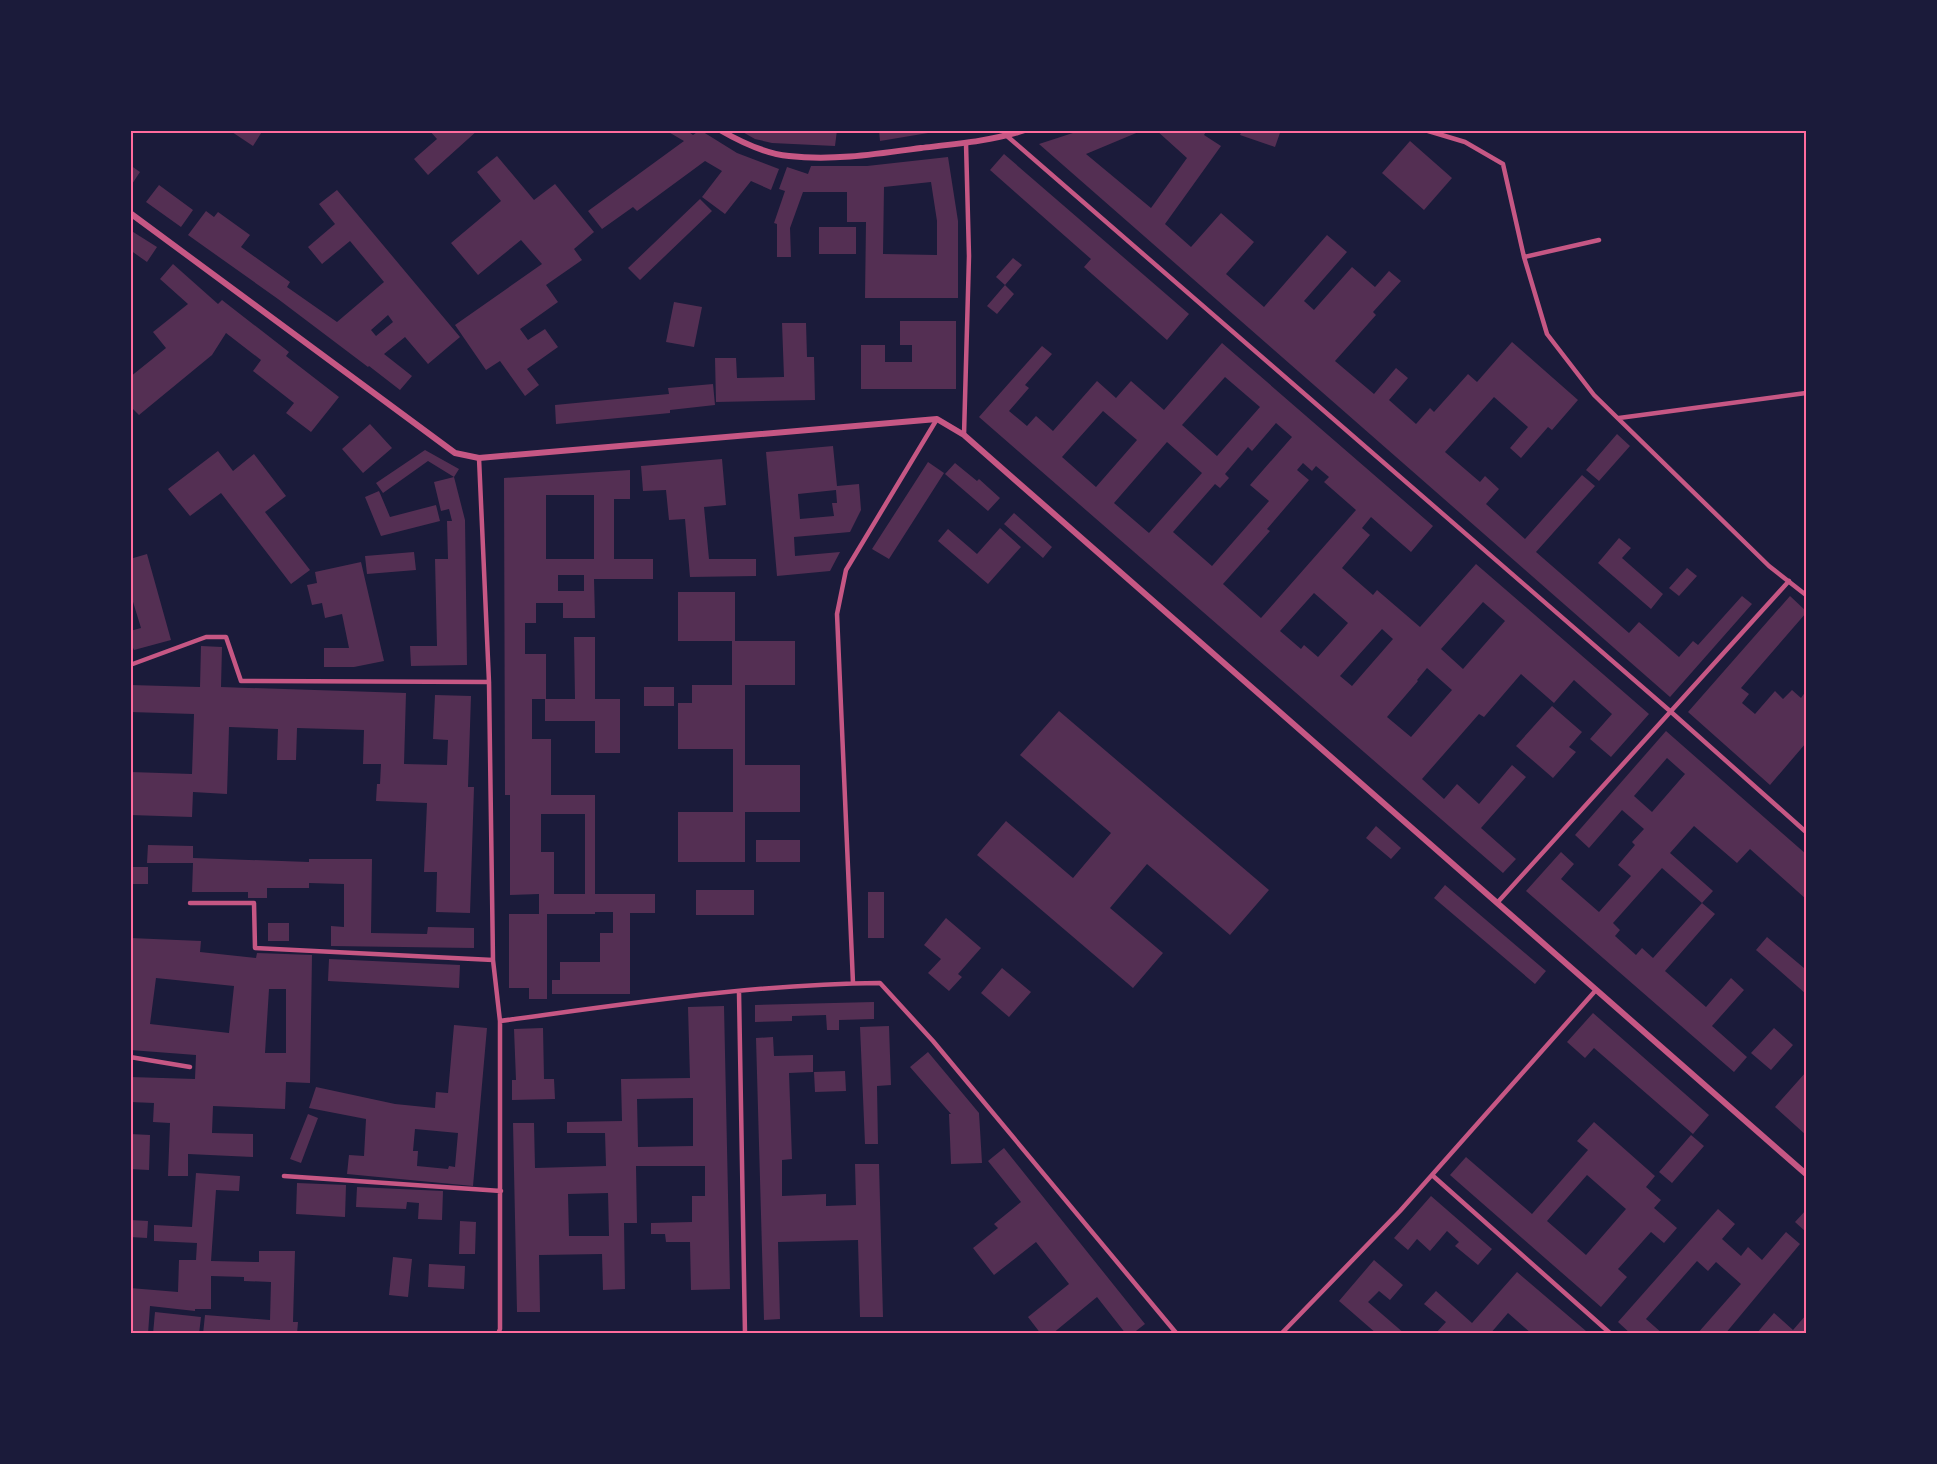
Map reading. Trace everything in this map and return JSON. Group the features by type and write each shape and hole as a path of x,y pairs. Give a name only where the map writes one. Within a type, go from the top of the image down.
{"street":[{"path":"720,130 739,141 786,156 844,158 966,143 1007,136 1025,130"},
{"path":"130,213 455,453 479,458 937,419 964,435 1806,1174"}],"lane":[{"path":"1425,130 1465,142 1503,164 1524,257 1547,334 1594,395 1769,566 1806,594"},
{"path":"1007,136 1670,711 1806,832"},
{"path":"964,435 969,256 966,143"},
{"path":"1524,257 1599,240"},
{"path":"1619,418 1806,393"},
{"path":"853,983 837,614 846,570 937,419"},
{"path":"479,458 489,682 493,960 500,1021 501,1191 500,1329 498,1334"},
{"path":"1497,903 1789,581"},
{"path":"130,665 207,637 226,638 241,681 489,682"},
{"path":"190,903 254,903 255,948 493,960"},
{"path":"500,1021 608,1006 739,992 880,983 933,1041 1177,1334"},
{"path":"1281,1334 1400,1211 1596,990"},
{"path":"739,992 745,1334"},
{"path":"130,1058 190,1067"},
{"path":"1431,1175 1611,1334"},
{"path":"284,1176 501,1191"}],"building":[{"path":"229,130 263,130 253,146"},
{"path":"429,130 478,130 428,175 414,159 437,139"},
{"path":"665,130 686,130 693,135 700,130 737,153 779,169 771,190 751,181 725,214 702,197 722,171 705,161 637,211 633,207 602,229 588,211 684,141"},
{"path":"739,130 837,130 835,146 772,143 755,139"},
{"path":"879,130 933,130 934,132 880,141"},
{"path":"1156,130 1207,130 1204,135 1221,146 1165,224 1191,247 1221,213 1254,242 1226,274 1264,307 1327,235 1347,252 1304,301 1314,310 1352,267 1375,287 1389,271 1401,281 1373,312 1376,315 1335,361 1374,394 1396,368 1408,378 1389,400 1416,424 1430,408 1434,412 1468,374 1477,382 1512,342 1578,400 1552,430 1548,427 1521,458 1510,448 1528,427 1494,397 1445,452 1480,482 1485,476 1499,489 1486,504 1525,539 1582,475 1595,486 1536,552 1629,633 1639,622 1679,657 1693,641 1698,645 1742,596 1752,604 1670,697 1039,144 1079,131 1141,131 1086,154 1151,208 1187,158"},
{"path":"1242,130 1281,130 1275,147 1240,135"},
{"path":"1410,141 1452,178 1424,210 1382,173"},
{"path":"1004,154 1189,314 1167,340 1084,267 1091,259 990,170"},
{"path":"497,156 534,200 555,184 594,232 574,249 582,260 546,285 558,302 520,329 528,340 545,329 558,347 527,369 539,385 525,396 500,361 486,370 455,325 542,264 521,240 478,275 451,243 501,201 477,172"},
{"path":"948,157 958,221 958,298 865,298 866,222 847,222 847,192 803,192 790,228 791,257 777,257 777,224 774,223 785,191 779,189 787,167 808,174 811,166 867,166","holes":["931,182 937,221 937,255 883,254 884,187"]},
{"path":"130,165 140,172 130,187"},
{"path":"159,185 193,210 181,227 146,202"},
{"path":"337,190 460,337 428,364 405,337 384,354 412,376 400,390 188,235 206,211 214,217 218,212 250,235 241,247 290,282 287,287 337,322 384,282 350,241 322,264 308,247 335,224 319,204","holes":["388,315 393,322 376,336 371,330"]},
{"path":"700,199 712,211 640,280 628,268"},
{"path":"819,227 856,227 856,254 819,254"},
{"path":"130,230 157,247 147,262 130,250"},
{"path":"1013,258 1022,265 1005,285 996,277"},
{"path":"173,264 218,304 222,300 289,352 286,356 339,397 311,432 286,413 294,403 253,371 261,360 226,333 212,355 139,415 130,406 130,377 166,348 153,332 188,304 160,279"},
{"path":"1005,285 1014,294 997,314 987,306"},
{"path":"674,302 702,307 694,347 666,342"},
{"path":"900,321 956,321 956,389 861,389 861,345 885,345 885,362 912,362 912,345 900,345"},
{"path":"782,323 806,323 807,357 814,357 815,400 716,402 715,358 736,358 737,378 784,377"},
{"path":"1222,343 1433,526 1411,552 1371,517 1362,528 1370,535 1342,568 1373,595 1377,590 1420,627 1476,564 1649,714 1611,757 1590,739 1612,714 1574,680 1554,703 1521,674 1484,717 1479,714 1422,779 1444,799 1457,784 1479,804 1512,765 1526,777 1481,828 1516,859 1503,873 979,417 1042,346 1052,354 1025,385 1029,388 1009,411 1027,426 1036,416 1053,431 1097,381 1116,398 1131,381 1164,410","holes":["1225,377 1260,407 1217,456 1182,425","1103,411 1137,440 1096,487 1062,457","1276,423 1292,437 1250,485 1269,501 1212,566 1173,532 1215,484 1220,488 1229,478 1225,474 1248,447 1252,451","1167,442 1202,473 1149,533 1114,503","1303,463 1312,471 1316,466 1329,477 1324,482 1356,510 1261,618 1223,584 1270,531 1267,529 1309,480 1297,470","1314,593 1348,623 1318,657 1304,645 1301,649 1280,631","1483,602 1505,621 1463,669 1441,649","1382,629 1393,639 1352,686 1340,676","1427,668 1452,690 1411,737 1387,717"]},
{"path":"713,384 715,405 670,410 670,413 556,424 555,405 669,394 668,388"},
{"path":"370,424 392,448 363,473 342,449"},
{"path":"1617,434 1630,446 1599,481 1586,470"},
{"path":"833,446 837,486 859,484 861,510 850,532 794,537 795,556 840,552 830,571 777,576 766,452","holes":["836,490 837,503 832,503 834,516 800,519 798,494"]},
{"path":"425,450 459,469 454,477 428,461 383,493 376,483"},
{"path":"218,451 233,471 254,454 286,496 265,512 310,570 291,584 221,493 190,516 168,489"},
{"path":"722,459 726,505 704,507 709,559 756,559 756,576 690,577 685,519 669,520 666,490 643,491 641,466"},
{"path":"928,462 944,473 889,559 872,549"},
{"path":"955,463 977,481 979,479 1000,498 988,511 945,474"},
{"path":"630,470 630,499 614,499 614,559 653,559 653,579 594,579 595,618 563,618 563,603 536,603 536,623 525,623 525,654 546,654 546,699 575,699 574,637 595,637 595,699 620,699 620,753 595,753 595,721 545,721 545,699 532,699 532,739 551,739 551,795 595,795 595,894 655,894 655,913 630,913 630,994 552,994 552,980 560,980 560,962 600,962 600,933 613,933 613,912 547,914 547,999 529,999 529,988 509,988 509,914 539,914 539,894 510,895 510,795 505,795 504,478","holes":["546,495 594,495 594,559 546,559","558,575 584,575 584,591 558,591","541,814 585,814 585,894 554,894 554,852 541,852"]},
{"path":"454,477 465,520 467,665 411,666 410,646 437,646 435,559 448,559 447,521 452,521 449,509 441,511 434,482"},
{"path":"379,491 390,517 436,505 440,521 381,536 365,497"},
{"path":"1014,513 1052,547 1043,558 1004,524"},
{"path":"1000,528 1021,547 988,584 938,541 948,529 977,554"},
{"path":"1619,538 1631,548 1622,558 1663,594 1651,609 1598,563"},
{"path":"414,552 416,570 367,574 365,556"},
{"path":"147,554 171,640 134,650 130,641 130,631 141,628 130,592 130,559"},
{"path":"361,562 384,661 354,667 324,667 324,648 349,648 342,614 325,618 322,603 312,605 307,585 317,583 315,572"},
{"path":"1687,568 1697,576 1679,596 1669,588"},
{"path":"678,592 735,592 735,641 795,641 795,685 745,685 745,765 800,765 800,812 745,812 745,862 678,862 678,812 733,812 733,749 678,749 678,703 692,703 692,685 732,685 732,641 678,641"},
{"path":"1790,596 1806,613 1741,688 1749,694 1742,703 1755,714 1775,691 1783,699 1792,690 1801,698 1806,691 1806,743 1770,785 1688,712"},
{"path":"201,646 222,647 221,687 406,693 404,764 447,765 448,740 433,739 435,695 471,696 468,787 474,787 470,913 436,912 437,872 424,872 427,803 376,801 381,764 363,764 364,730 297,728 296,760 277,760 278,729 229,727 227,794 193,792 192,817 130,815 130,772 192,774 194,714 130,712 130,685 200,687"},
{"path":"644,687 674,687 674,706 644,706"},
{"path":"1552,706 1582,732 1569,747 1576,752 1553,778 1516,746"},
{"path":"1059,711 1269,890 1230,935 1147,864 1110,908 1163,953 1133,988 977,855 1006,821 1073,878 1111,833 1020,755"},
{"path":"1666,731 1806,854 1806,899 1750,849 1737,863 1694,826 1670,853 1713,891 1702,903 1715,914 1665,971 1706,1007 1731,978 1744,990 1712,1026 1747,1057 1734,1072 1526,891 1561,852 1574,864 1561,879 1599,912 1631,876 1618,865 1635,845 1632,842 1644,829 1622,810 1589,848 1575,835","holes":["1667,758 1685,774 1652,812 1634,796","1662,868 1702,903 1653,958 1642,948 1636,955 1615,936 1620,930 1613,923"]},
{"path":"1376,826 1401,848 1391,859 1366,838"},
{"path":"756,840 800,840 800,862 756,862"},
{"path":"148,845 193,846 193,858 309,862 309,859 372,859 371,933 427,934 428,927 474,928 474,948 331,946 331,926 344,927 344,884 309,883 309,888 267,888 267,898 248,898 248,892 192,892 193,863 147,863"},
{"path":"130,867 148,867 148,884 130,884"},
{"path":"1445,885 1546,971 1535,984 1434,898"},
{"path":"696,890 754,890 754,915 696,915"},
{"path":"868,892 884,892 884,938 868,938"},
{"path":"946,918 981,948 958,974 962,977 949,991 928,973 941,959 924,945"},
{"path":"268,923 289,923 289,941 268,941"},
{"path":"1767,937 1804,968 1806,965 1806,994 1756,950"},
{"path":"130,938 201,941 200,952 256,958 257,953 312,955 310,1083 286,1082 285,1109 213,1106 212,1133 253,1134 253,1157 188,1154 188,1176 168,1176 170,1123 153,1122 154,1103 130,1102 130,1077 195,1079 196,1055 130,1050","holes":["156,978 234,986 229,1033 150,1024","269,989 286,989 286,1053 265,1053"]},
{"path":"329,959 460,965 459,988 328,981"},
{"path":"1002,968 1031,992 1009,1017 981,993"},
{"path":"874,1002 874,1019 839,1020 839,1030 827,1030 826,1015 792,1016 792,1021 755,1022 755,1005"},
{"path":"724,1006 730,1289 691,1290 690,1242 666,1242 665,1234 651,1234 651,1223 692,1222 692,1196 705,1196 705,1166 636,1166 637,1223 624,1223 625,1289 603,1290 602,1254 539,1255 540,1312 517,1312 513,1123 534,1123 535,1168 606,1166 605,1133 567,1133 567,1122 622,1121 621,1079 690,1078 688,1007","holes":["693,1098 693,1146 638,1147 637,1099","608,1193 609,1236 569,1236 568,1194"]},
{"path":"1593,1013 1709,1115 1693,1134 1594,1048 1585,1058 1567,1042"},
{"path":"454,1025 487,1028 473,1186 347,1174 349,1155 364,1156 366,1119 309,1108 316,1087 395,1104 435,1108 436,1092 448,1093","holes":["415,1129 458,1133 455,1167 449,1166 448,1169 417,1166 418,1151 413,1151"]},
{"path":"889,1026 891,1085 877,1086 878,1144 865,1144 860,1027"},
{"path":"543,1028 544,1079 554,1079 555,1099 512,1100 512,1080 516,1080 514,1029"},
{"path":"1774,1028 1793,1045 1771,1070 1751,1053"},
{"path":"773,1037 774,1056 813,1055 813,1072 789,1073 792,1159 782,1160 782,1196 826,1194 826,1206 856,1205 855,1164 879,1164 883,1317 860,1317 858,1240 778,1242 780,1319 764,1320 756,1038"},
{"path":"928,1052 979,1113 982,1163 951,1164 949,1114 951,1114 910,1067"},
{"path":"845,1071 846,1091 815,1092 814,1072"},
{"path":"1806,1072 1806,1135 1775,1107"},
{"path":"308,1114 318,1118 301,1163 290,1159"},
{"path":"1594,1122 1655,1176 1646,1187 1661,1200 1654,1208 1677,1228 1664,1243 1651,1232 1618,1269 1627,1277 1601,1307 1450,1175 1466,1157 1532,1214 1588,1150 1577,1141","holes":["1587,1175 1626,1209 1586,1255 1547,1221"]},
{"path":"130,1134 150,1135 149,1170 130,1169"},
{"path":"1691,1135 1704,1146 1672,1183 1659,1172"},
{"path":"1004,1148 1145,1324 1132,1334 1126,1334 1097,1297 1052,1334 1041,1334 1028,1317 1069,1284 1036,1242 994,1275 973,1248 998,1228 994,1224 1021,1202 988,1161"},
{"path":"196,1173 240,1176 239,1191 216,1190 211,1261 259,1262 259,1251 295,1251 293,1322 298,1322 297,1334 203,1334 205,1315 270,1320 271,1282 244,1281 244,1277 211,1276 211,1309 195,1309 195,1311 150,1306 148,1334 130,1334 130,1288 178,1292 179,1260 196,1260 197,1243 154,1241 154,1225 192,1227"},
{"path":"297,1183 346,1185 345,1217 296,1214"},
{"path":"357,1187 443,1191 442,1220 418,1219 419,1203 407,1202 406,1209 356,1207"},
{"path":"1431,1196 1492,1249 1478,1265 1455,1246 1459,1242 1447,1231 1430,1251 1417,1239 1408,1250 1394,1238"},
{"path":"1718,1209 1735,1224 1722,1239 1741,1256 1748,1247 1762,1260 1786,1232 1800,1244 1725,1334 1697,1334 1741,1284 1716,1262 1708,1271 1697,1261 1646,1319 1663,1334 1631,1334 1618,1322"},
{"path":"1806,1210 1806,1232 1795,1222"},
{"path":"130,1220 148,1221 147,1238 130,1237"},
{"path":"460,1221 476,1222 475,1254 459,1254"},
{"path":"393,1257 412,1259 408,1297 389,1295"},
{"path":"1374,1260 1403,1285 1390,1300 1379,1291 1368,1302 1405,1334 1377,1334 1339,1301"},
{"path":"429,1264 465,1266 464,1289 428,1287"},
{"path":"1517,1272 1586,1331 1584,1334 1532,1334 1508,1313 1490,1334 1435,1334 1446,1322 1424,1304 1436,1291 1472,1323"},
{"path":"155,1312 201,1317 199,1334 153,1334"},
{"path":"1774,1313 1793,1330 1806,1315 1806,1334 1756,1334"}]}
